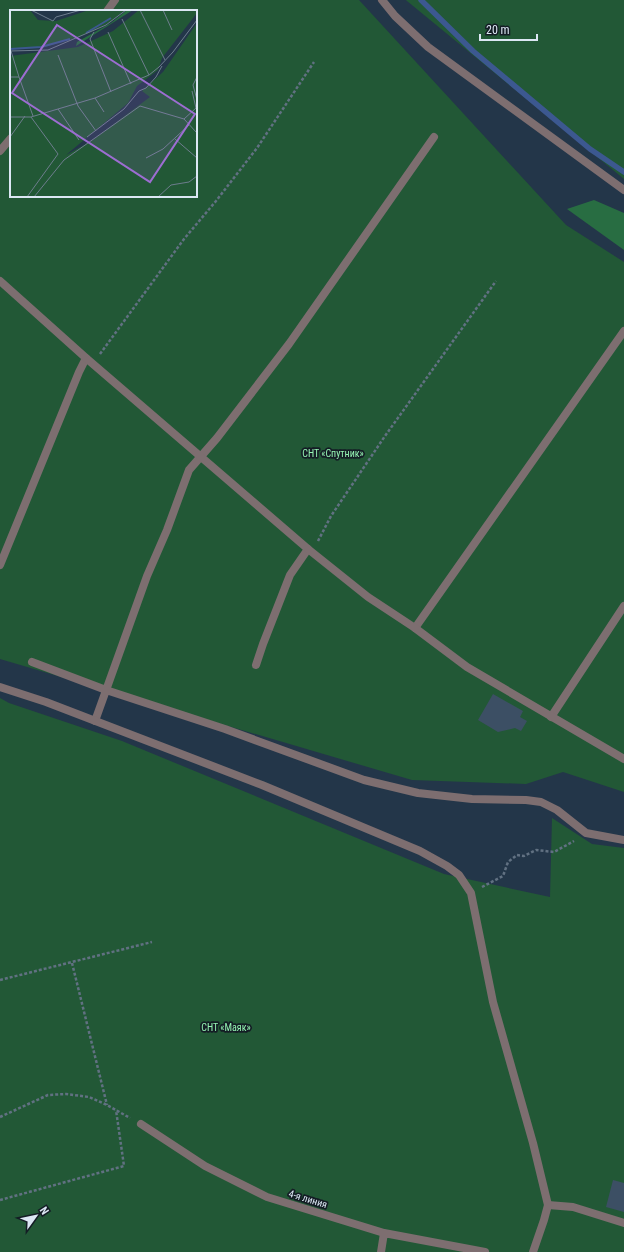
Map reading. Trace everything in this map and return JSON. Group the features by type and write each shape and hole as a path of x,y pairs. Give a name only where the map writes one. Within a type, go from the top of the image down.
{"street":[{"path":"108,10 115,0"},
{"path":"382,0 395,16 428,47 624,190"},
{"path":"95,721 147,576 167,530 189,470 217,438 289,344 434,137"},
{"path":"0,152 10,139"},
{"path":"0,281 86,358 200,456 310,550 368,597 415,628 467,667 624,759"},
{"path":"415,628 624,331"},
{"path":"0,565 86,358"},
{"path":"256,665 290,575 310,550"},
{"path":"551,717 624,606"},
{"path":"32,662 106,690 225,729 364,780 418,793 472,800 526,800 541,802 557,810 586,833 624,840"},
{"path":"0,687 46,702 262,785 420,851 447,866 459,875 471,893 493,1002 533,1143 548,1205 533,1252"},
{"name":"4-я линия","path":"140,1124 205,1166 267,1197 384,1233 485,1252"},
{"path":"548,1205 573,1207 624,1223"},
{"path":"381,1252 384,1233"}],"path":[{"path":"93,364 184,239 257,148 314,62"},
{"path":"310,550 385,436 496,281"},
{"path":"471,893 503,876 508,862 517,855 524,856 536,850 554,852 582,837 586,833"},
{"path":"0,980 152,942"},
{"path":"72,962 107,1105"},
{"path":"0,1117 48,1095 66,1094 89,1097 107,1105 140,1124"},
{"path":"0,1200 124,1166 116,1110"}],"green space":[{"name":"СНТ «Спутник»","path":"0,0 359,0 566,225 624,262 624,792 563,772 526,784 412,780 0,659"},
{"path":"406,0 624,0 624,179 407,1"},
{"path":"594,200 624,213 624,250 567,209"},
{"name":"СНТ «Маяк»","path":"0,698 9,703 122,741 444,874 550,897 552,818 592,844 624,848 624,1252 0,1252"}],"building":[{"path":"493,694 523,711 520,717 527,721 521,731 515,728 498,732 478,720"},
{"path":"613,1180 624,1183 624,1212 606,1207"}],"waterway":[{"path":"421,0 473,51 590,149 624,172"}]}
